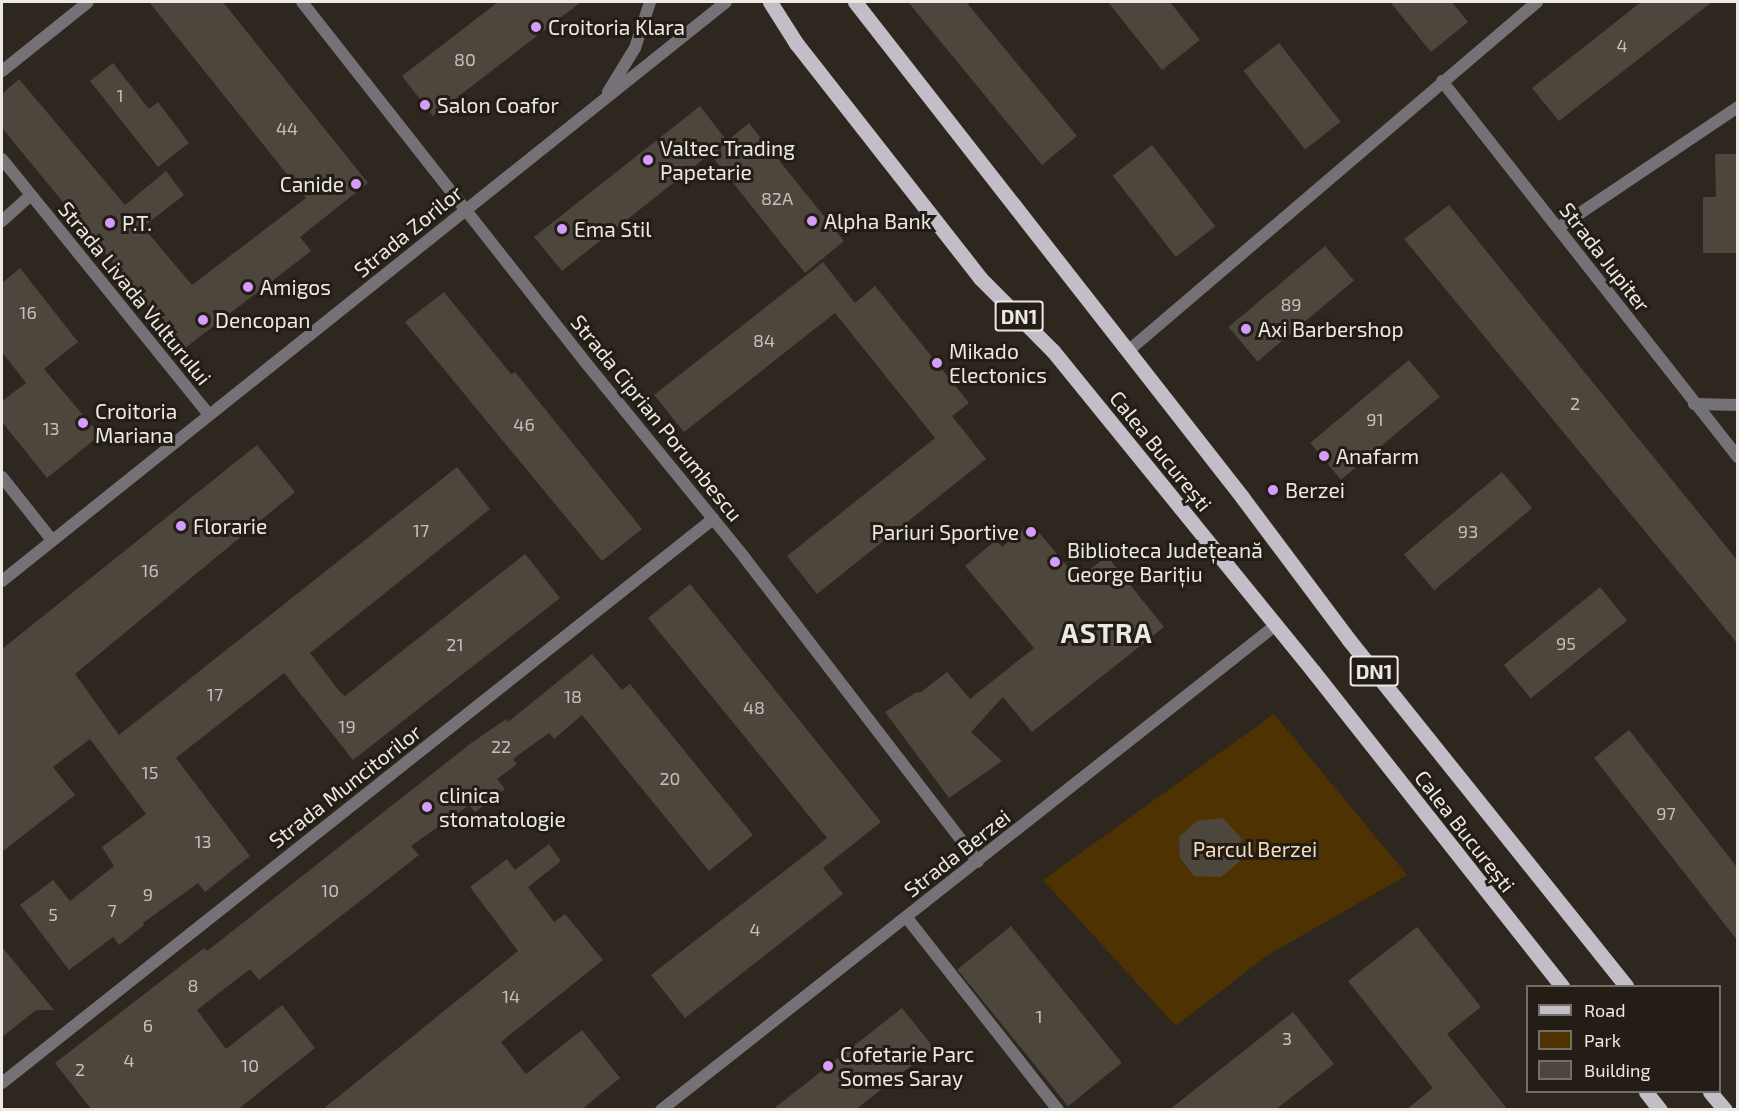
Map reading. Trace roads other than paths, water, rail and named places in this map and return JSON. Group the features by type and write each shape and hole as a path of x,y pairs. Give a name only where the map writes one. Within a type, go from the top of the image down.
{"main road":[{"name":"Calea București","path":"770,2 796,43 980,278 1053,351 1276,625 1560,985"},
{"name":"Calea București","path":"855,2 1128,351 1349,640 1624,985"},
{"path":"1647,1093 1660,1110"},
{"path":"1711,1093 1725,1110"}],"street":[{"path":"2,71 88,2"},
{"name":"Strada Ciprian Porumbescu","path":"302,2 849,692 978,862"},
{"path":"603,100 635,48 650,2"},
{"name":"Strada Zorilor","path":"2,581 726,2"},
{"path":"1128,351 1537,2"},
{"name":"Strada Jupiter","path":"1442,81 1737,457"},
{"path":"1558,228 1737,107"},
{"name":"Strada Livada Vulturului","path":"2,159 209,415"},
{"name":"Strada Livada Vulturului","path":"2,221 31,195"},
{"path":"1694,404 1737,405"},
{"path":"2,477 52,540"},
{"name":"Strada Muncitorilor","path":"2,1083 713,519"},
{"name":"Strada Berzei","path":"661,1110 1276,625"},
{"path":"907,918 1058,1110"}],"place":[{"name":"Croitoria Klara","path":"536,27"},
{"name":"Salon Coafor","path":"425,105"},
{"name":"Valtec Trading Papetarie","path":"648,160"},
{"name":"Canide","path":"356,184"},
{"name":"Alpha Bank","path":"812,221"},
{"name":"P.T.","path":"110,223"},
{"name":"Ema Stil","path":"562,229"},
{"name":"Amigos","path":"248,287"},
{"name":"Dencopan","path":"203,320"},
{"name":"Axi Barbershop","path":"1246,329"},
{"name":"Mikado Electonics","path":"937,363"},
{"name":"Croitoria Mariana","path":"83,423"},
{"name":"Anafarm","path":"1324,456"},
{"name":"Berzei","path":"1273,490"},
{"name":"Florarie","path":"181,526"},
{"name":"Pariuri Sportive","path":"1031,532"},
{"name":"Biblioteca Județeană George Barițiu","path":"1055,562"},
{"name":"clinica stomatologie","path":"427,807"},
{"name":"Cofetarie Parc Somes Saray","path":"828,1066"}],"district":[{"name":"ASTRA","path":"1107,633"}],"park label":[{"name":"Parcul Berzei","path":"1255,849"}]}
